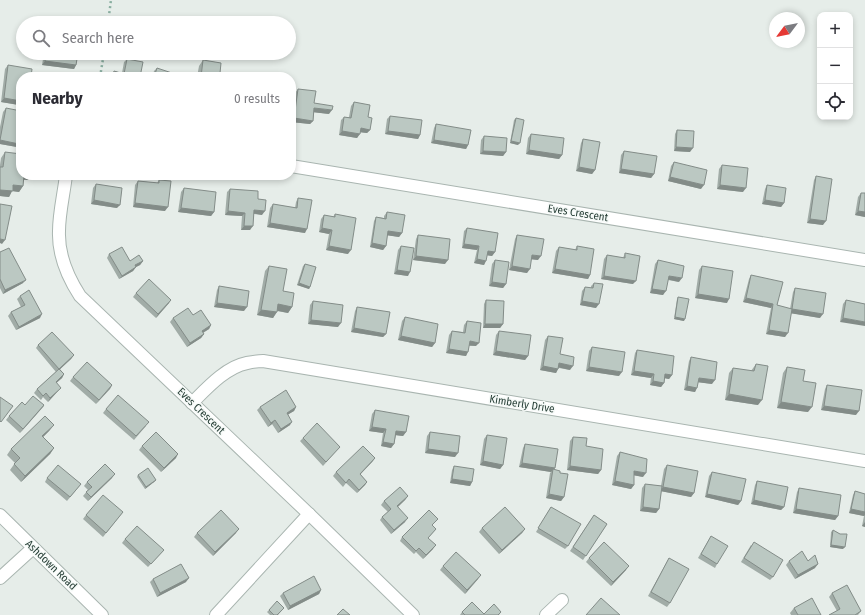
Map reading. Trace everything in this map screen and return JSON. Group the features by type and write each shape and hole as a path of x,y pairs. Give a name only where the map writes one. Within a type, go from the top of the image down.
{"street":[{"name":"Eves Crescent","path":"296,167 865,260"},
{"name":"Eves Crescent","path":"65,180 59,231 64,265 70,281 80,296 309,514 412,615"},
{"name":"Kimberly Drive","path":"192,403 211,383 233,368 246,363 263,361 865,461"},
{"path":"216,615 309,514"},
{"name":"Ashdown Road","path":"0,515 102,615"},
{"path":"0,578 33,548"},
{"path":"546,615 562,600"}],"path":[{"path":"109,16 111,0"},
{"path":"101,72 103,60"}],"building":[{"path":"45,60 77,60 76,65"},
{"path":"127,60 143,62 141,72 124,72"},
{"path":"203,60 221,63 220,72 202,72"},
{"path":"8,65 32,69 32,72 16,72 16,100 4,98"},
{"path":"157,68 169,72 156,72"},
{"path":"298,89 316,91 314,103 333,106 332,110 314,108 313,121 296,118"},
{"path":"354,102 370,105 368,117 372,118 370,130 361,128 360,134 342,131 344,117 351,118"},
{"path":"6,108 16,110 16,143 0,140"},
{"path":"390,116 422,120 420,135 388,131"},
{"path":"516,118 524,120 520,143 511,141"},
{"path":"436,124 471,130 468,145 434,140"},
{"path":"677,130 694,131 693,148 676,147"},
{"path":"531,134 564,138 562,155 529,150"},
{"path":"484,136 507,138 506,152 483,151"},
{"path":"583,139 600,142 595,170 579,167"},
{"path":"624,151 657,156 654,174 621,169"},
{"path":"5,152 16,153 16,180 24,180 23,186 13,185 13,191 0,190 0,167 3,167"},
{"path":"674,162 707,170 704,185 670,177"},
{"path":"722,165 748,168 746,188 720,185"},
{"path":"816,176 832,179 826,221 810,219"},
{"path":"159,180 171,181 168,207 135,203 138,181 159,183"},
{"path":"96,184 122,188 120,205 94,200"},
{"path":"767,185 786,188 784,203 765,200"},
{"path":"184,188 216,192 214,212 181,208"},
{"path":"230,189 258,191 258,199 266,200 265,211 254,210 253,226 244,226 245,213 228,211"},
{"path":"861,193 865,193 865,212 858,211"},
{"path":"298,198 312,200 307,229 270,223 273,204 297,208"},
{"path":"0,204 12,206 5,240 0,239"},
{"path":"387,212 405,215 402,233 388,231 386,246 372,243 376,217 386,219"},
{"path":"335,214 356,218 351,250 329,246 332,230 322,228 324,215 335,217"},
{"path":"467,228 498,233 495,252 488,251 486,261 477,259 479,246 464,244"},
{"path":"418,235 450,239 448,260 416,256"},
{"path":"517,235 544,239 541,256 532,255 530,269 512,266"},
{"path":"401,246 414,248 410,272 397,270"},
{"path":"577,246 594,249 590,275 555,269 559,247 577,250"},
{"path":"122,247 130,261 139,255 143,261 135,265 136,267 122,276 109,254"},
{"path":"9,248 26,280 5,290 0,279 0,252"},
{"path":"625,253 640,256 636,281 604,276 607,255 625,258"},
{"path":"495,260 509,262 506,284 492,282"},
{"path":"658,260 684,266 682,278 669,276 666,291 652,289"},
{"path":"305,264 316,267 310,287 299,283"},
{"path":"269,266 287,269 283,291 294,293 292,307 278,304 277,312 261,310"},
{"path":"702,266 733,271 729,299 698,294"},
{"path":"751,275 783,282 777,305 792,309 788,333 769,330 773,304 746,298"},
{"path":"149,279 171,300 158,314 136,293"},
{"path":"594,283 603,284 599,304 582,301 585,287 593,288"},
{"path":"219,286 249,291 247,307 217,303"},
{"path":"795,288 826,293 823,314 792,309"},
{"path":"29,290 42,314 19,327 11,312 25,305 20,296"},
{"path":"678,297 689,299 685,319 675,317"},
{"path":"486,300 504,301 503,324 485,324"},
{"path":"846,300 865,304 865,322 843,318"},
{"path":"313,301 343,305 341,323 311,320"},
{"path":"357,307 390,312 386,334 354,328"},
{"path":"188,308 193,315 201,310 211,325 202,331 204,334 190,343 173,318"},
{"path":"405,317 438,324 435,343 401,336"},
{"path":"467,321 481,323 479,343 470,341 468,352 449,349 452,331 465,333"},
{"path":"499,331 531,335 528,356 496,351"},
{"path":"52,332 74,355 59,369 38,345"},
{"path":"548,336 563,338 560,354 574,357 573,366 559,363 558,369 543,366"},
{"path":"592,347 625,352 622,372 589,367"},
{"path":"637,350 674,356 672,375 665,374 664,383 653,381 654,374 634,371"},
{"path":"691,357 717,362 715,380 699,378 697,388 687,386"},
{"path":"87,362 112,385 99,400 73,377"},
{"path":"756,364 768,366 762,400 729,394 733,368 754,371"},
{"path":"787,367 805,370 803,381 816,383 812,407 781,402"},
{"path":"59,369 64,374 56,382 61,388 50,398 46,393 43,396 37,389"},
{"path":"827,385 862,390 859,411 824,406"},
{"path":"286,390 296,407 287,413 292,422 281,429 275,420 271,423 260,407"},
{"path":"118,395 149,422 136,436 106,409"},
{"path":"33,396 44,405 23,429 9,416 22,402 25,405"},
{"path":"0,397 13,406 1,422 0,421"},
{"path":"375,410 409,416 406,432 396,431 394,444 383,442 386,429 372,427"},
{"path":"45,416 54,425 42,436 54,448 25,476 14,464 20,458 11,449"},
{"path":"317,423 340,447 326,462 303,438"},
{"path":"156,432 178,454 164,468 142,446"},
{"path":"430,432 460,436 458,453 428,449"},
{"path":"487,435 507,438 503,465 483,461"},
{"path":"573,437 587,438 586,446 603,449 601,470 570,466"},
{"path":"525,444 558,449 555,468 522,463"},
{"path":"363,446 375,458 360,474 367,482 359,490 349,479 346,483 336,472"},
{"path":"620,452 647,459 646,473 634,471 634,485 615,481"},
{"path":"105,464 115,474 91,497 86,492 92,487 87,482"},
{"path":"58,465 81,484 70,497 47,478"},
{"path":"667,465 698,471 694,493 663,487"},
{"path":"454,466 474,469 472,482 452,479"},
{"path":"148,468 156,480 146,487 138,475"},
{"path":"553,469 560,471 560,473 568,474 564,497 549,494"},
{"path":"712,472 746,479 741,501 707,494"},
{"path":"757,481 788,487 784,507 754,500"},
{"path":"645,484 662,486 659,509 643,507"},
{"path":"400,487 408,496 397,506 408,518 394,530 382,517 391,509 384,501"},
{"path":"799,488 841,495 838,516 796,509"},
{"path":"855,491 865,494 865,512 851,509"},
{"path":"103,495 123,512 106,533 86,515"},
{"path":"505,507 525,529 502,550 482,528"},
{"path":"551,507 581,524 568,546 538,528"},
{"path":"221,510 239,529 215,552 197,533"},
{"path":"429,510 438,519 432,525 436,529 428,538 436,545 426,555 419,548 416,551 402,537"},
{"path":"594,515 607,524 586,556 573,547"},
{"path":"137,526 164,550 151,564 125,539"},
{"path":"833,530 840,534 847,534 845,547 831,545"},
{"path":"711,536 728,546 717,564 701,554"},
{"path":"604,542 629,566 613,582 589,558"},
{"path":"754,542 783,560 773,577 744,558"},
{"path":"802,551 808,561 815,555 818,564 798,575 789,561"},
{"path":"456,552 481,575 467,590 443,566"},
{"path":"669,558 689,569 670,603 651,592"},
{"path":"181,564 189,578 160,593 153,579"},
{"path":"314,576 321,590 290,606 283,593"},
{"path":"847,585 861,611 855,615 829,615 840,609 832,593"},
{"path":"601,598 620,615 586,615"},
{"path":"812,598 821,615 798,615 794,608"},
{"path":"277,601 284,608 277,615 274,615 269,610"},
{"path":"472,602 484,614 494,604 501,612 498,615 465,615 462,612"},
{"path":"343,609 350,615 337,615"}]}
